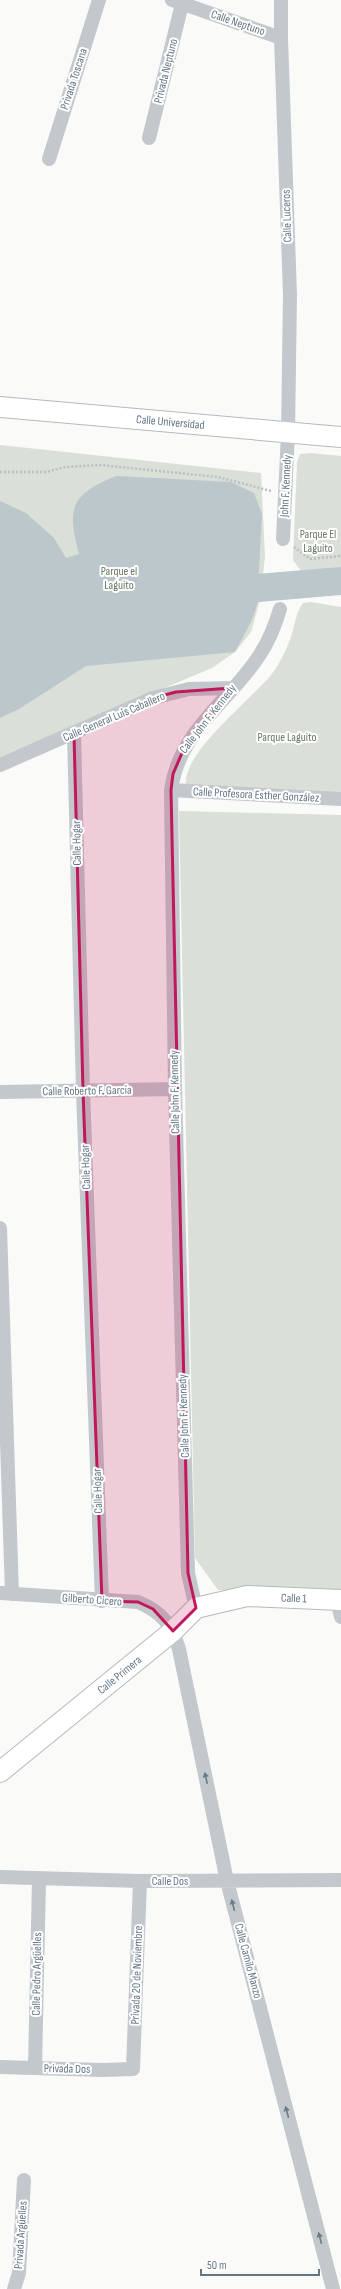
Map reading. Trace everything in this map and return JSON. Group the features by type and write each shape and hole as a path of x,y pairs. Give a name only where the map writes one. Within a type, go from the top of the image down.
{"street":[{"name":"Privada Toscana","path":"49,159 99,0"},
{"name":"Calle Luceros","path":"281,0 290,295 288,433"},
{"name":"Calle Neptuno","path":"177,2 281,38"},
{"name":"Privada Neptuno","path":"149,138 177,2"},
{"name":"Calle Universidad","path":"0,406 341,437"},
{"name":"John F. Kennedy","path":"283,539 288,433"},
{"name":"Calle John F. Kennedy","path":"196,1608 188,1573 175,1090 170,790 173,774 185,746 258,657 275,628 280,609"},
{"name":"Calle General Luis Caballero","path":"0,765 74,734 153,698 189,689 232,688"},
{"name":"Calle Hogar","path":"74,734 83,1091 102,1600"},
{"name":"Calle Profesora Esther González","path":"170,790 341,799"},
{"name":"Calle Roberto F. García","path":"0,1092 175,1090"},
{"path":"0,1228 6,1594"},
{"name":"Gilberto Cicero","path":"6,1594 138,1602 153,1609 173,1631"},
{"name":"Calle 1","path":"196,1608 247,1596 340,1606"},
{"name":"Calle Primera","path":"0,1772 173,1631 196,1608"},
{"name":"Calle Camilo Manzo","path":"173,1631 179,1649 227,1881 333,2289"},
{"name":"Calle Dos","path":"0,1877 140,1881 341,1880"},
{"name":"Calle Pedro Argüelles","path":"35,2068 39,1879"},
{"name":"Privada 20 de Noviembre","path":"133,2069 140,1881"},
{"name":"Privada Dos","path":"0,2067 133,2069"},
{"name":"Privada Argüelles","path":"14,2289 19,2273 24,2180"}],"path":[{"path":"0,472 46,472 66,467 100,465 218,477 272,491 271,499"},
{"path":"283,539 310,559 341,556"}],"highlighted area":[{"path":"232,688 185,746 173,774 171,790 188,1573 196,1608 173,1631 153,1609 138,1602 102,1601 83,1091 74,734 153,698 176,692"}],"green space":[{"name":"Parque el Laguito","path":"0,445 261,473 265,557 260,600 251,632 235,652 212,668 0,757"},
{"name":"Parque El Laguito","path":"311,453 341,456 341,567 302,572 293,560 297,462 300,454"},
{"name":"Parque Laguito","path":"311,602 341,607 341,794 186,787 187,774 194,759 219,728 271,675 288,644 297,614 303,603"},
{"path":"179,811 341,815 341,1593 218,1590 195,1558"}],"shaded area":[{"name":"Parque el Laguito","path":"116,476 231,482 254,493 262,514 258,596 255,612 247,629 235,652 86,666 19,709 0,718 0,501 26,513 54,538 66,558 79,554 73,525 73,514 76,505 81,497 89,490"}],"waterway":[{"path":"258,588 341,581"}]}
